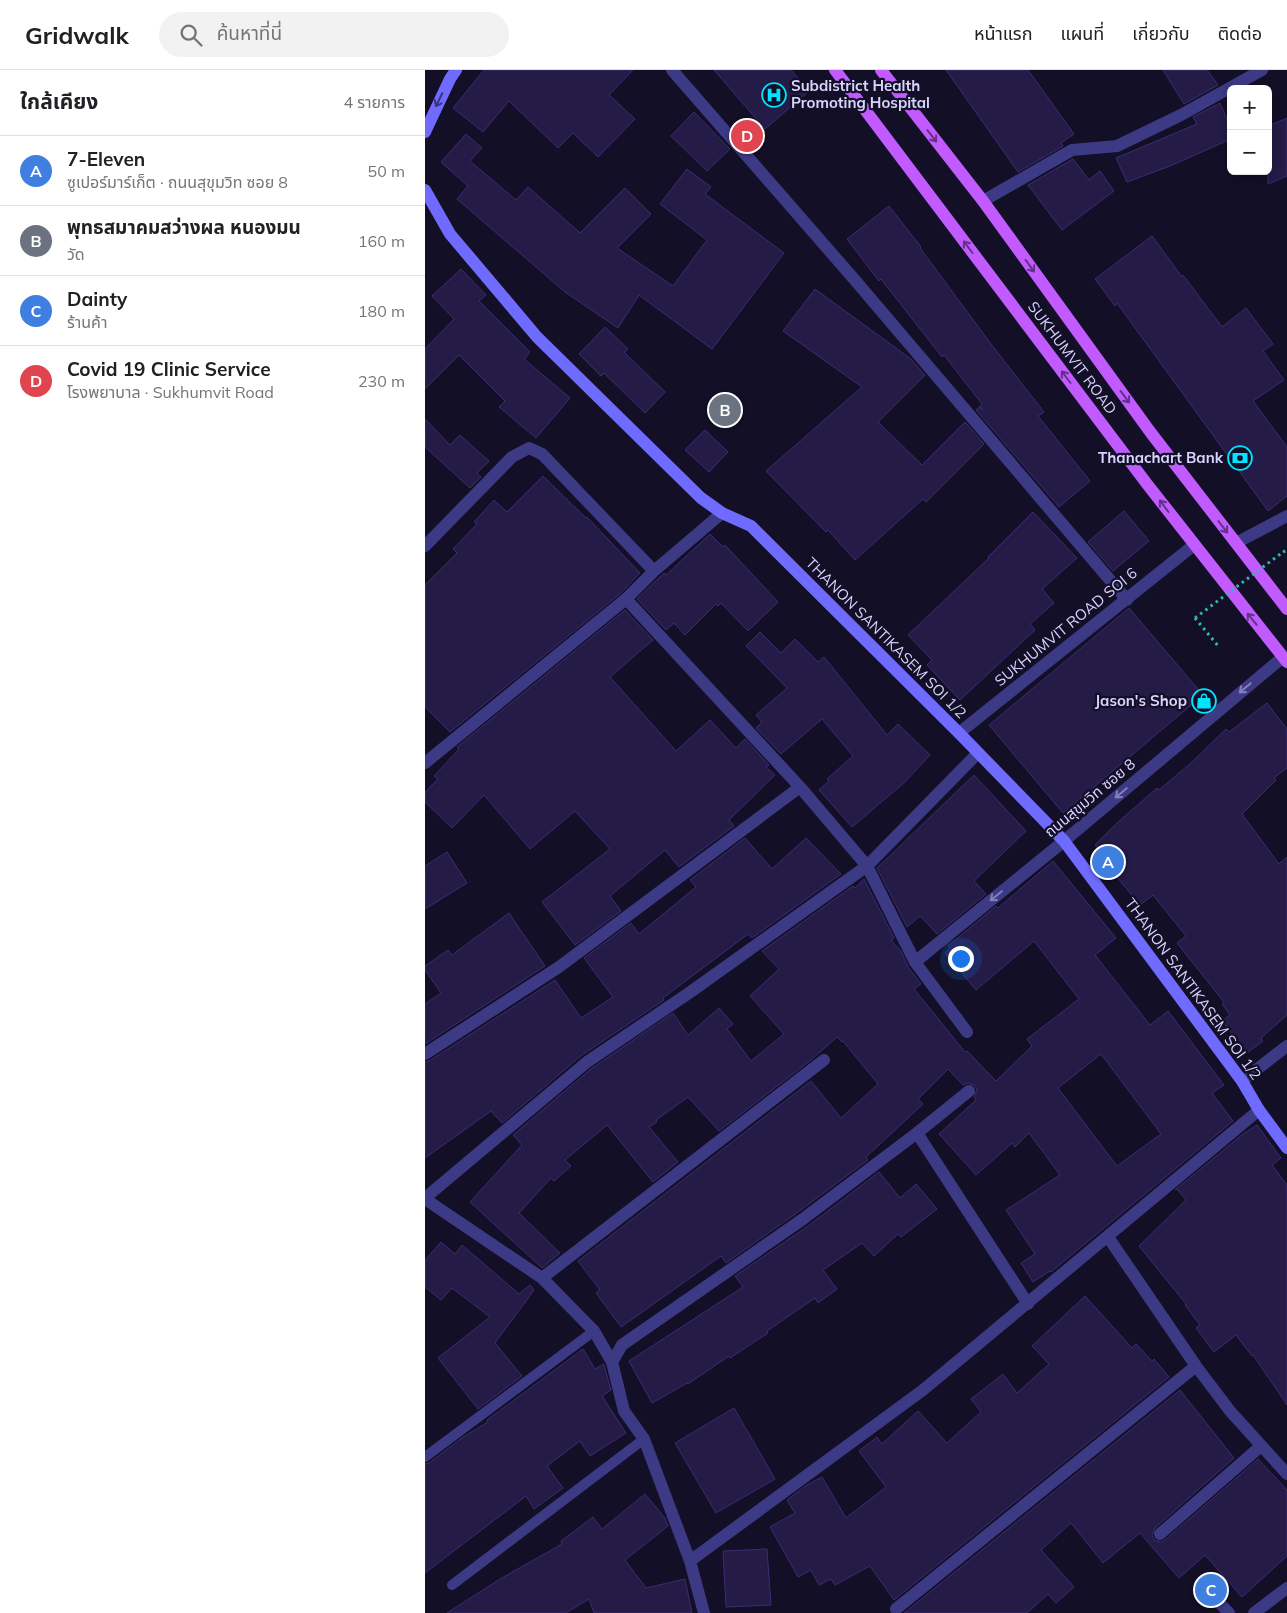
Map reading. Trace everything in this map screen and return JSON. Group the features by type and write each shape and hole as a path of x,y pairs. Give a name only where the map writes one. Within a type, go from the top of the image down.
{"main road":[{"name":"SUKHUMVIT ROAD","path":"835,70 1194,545 1285,660"},
{"name":"SUKHUMVIT ROAD","path":"881,70 983,202 1151,433 1287,609"}],"street":[{"path":"425,132 456,70"},
{"path":"672,70 854,279 1127,600"},
{"path":"983,202 1072,150 1117,146 1181,116 1262,70"},
{"name":"THANON SANTIKASEM SOI 1/2","path":"425,193 451,234 537,337 701,498 722,513 751,526 1064,841 1242,1081 1259,1110 1287,1148"},
{"path":"425,546 512,457 529,448 542,454 654,571"},
{"path":"425,763 626,599 654,571 722,513"},
{"path":"1235,543 1287,516"},
{"name":"SUKHUMVIT ROAD SOI 6","path":"959,734 1194,545"},
{"path":"626,599 800,787 867,866 915,962 967,1032"},
{"name":"ถนนสุขุมวิท ซอย 8","path":"915,962 1285,660"},
{"path":"704,1613 691,1562 644,1439 624,1411 612,1362 594,1332 542,1278 425,1198 587,1062 689,993 867,866 977,754"},
{"path":"425,1054 559,967 800,787"},
{"path":"1242,1081 1287,1046"},
{"path":"542,1278 824,1060"},
{"path":"612,1362 622,1345 803,1219 969,1091"},
{"path":"691,1562 923,1390 1259,1110"},
{"path":"917,1132 1028,1304"},
{"path":"1108,1237 1196,1366 1230,1411 1287,1474"},
{"path":"896,1609 1196,1366"},
{"path":"1160,1534 1261,1446"},
{"path":"1202,1584 1229,1613"},
{"path":"1254,1613 1287,1588"}],"lane":[{"path":"425,1457 594,1332"},
{"path":"452,1585 644,1439"}],"path":[{"path":"1219,647 1195,618 1287,550"}],"building":[{"path":"484,70 633,70 609,95 635,119 598,157 573,133 558,148 509,101 483,132 453,108"},
{"path":"714,70 791,70 809,91 765,129"},
{"path":"946,70 1028,70 1074,134 1061,143 1063,146 1018,172"},
{"path":"1163,70 1207,70 1218,85 1184,104"},
{"path":"1220,103 1227,119 1227,141 1170,166 1127,182 1116,158 1197,124 1193,117"},
{"path":"694,112 730,149 707,171 671,136"},
{"path":"1287,118 1287,176 1268,184 1268,175 1272,175 1272,124"},
{"path":"466,134 482,148 470,161 516,200 528,187 580,233 625,188 651,214 617,248 673,286 707,240 660,204 687,169 711,187 705,194 784,253 712,349 639,295 618,328 565,292 457,199 468,186 441,162"},
{"path":"1073,159 1089,180 1100,171 1114,191 1062,230 1028,185"},
{"path":"889,206 1044,412 1038,416 1090,481 1059,507 976,410 979,407 983,410 980,406 982,404 944,355 942,357 881,279 879,281 847,239"},
{"path":"1152,236 1222,327 1246,308 1273,344 1263,351 1284,380 1253,401 1287,447 1287,496 1268,511 1117,303 1115,306 1095,279"},
{"path":"461,269 486,295 479,301 530,352 524,359 570,398 536,438 499,407 505,401 459,355 425,389 425,349 454,319 432,296"},
{"path":"815,289 911,359 925,375 878,422 922,465 965,422 984,444 926,502 923,499 855,560 828,530 826,532 766,471 862,387 783,331"},
{"path":"605,327 628,349 624,352 665,392 645,413 604,373 601,376 579,354"},
{"path":"425,419 450,445 460,435 489,461 477,473 481,477 470,488 425,447"},
{"path":"705,430 728,452 709,472 685,450"},
{"path":"543,476 587,517 640,573 621,593 450,732 425,707 425,585 457,553 453,549 477,524 474,522 494,500 507,512"},
{"path":"1124,511 1149,541 1113,571 1088,542"},
{"path":"1033,512 1077,558 1042,589 1054,603 1030,624 1035,630 960,700 927,665 932,660 908,635 989,558"},
{"path":"710,534 723,547 725,545 778,602 748,631 721,603 718,606 716,604 685,635 674,623 666,630 637,599"},
{"path":"1129,608 1203,695 1063,813 989,725"},
{"path":"625,610 653,640 610,677 676,751 710,720 736,748 745,739 769,765 766,767 775,775 729,820 734,826 679,867 665,850 610,896 621,911 575,945 542,902 610,849 575,811 530,849 484,795 452,828 425,802 425,792 438,779 434,776 459,749 457,747"},
{"path":"760,632 781,653 795,639 818,662 824,657 887,735 898,724 930,755 905,782 852,827 819,790 829,781 827,779 853,756 822,719 781,754 756,728 762,722 756,715 787,688 746,646"},
{"path":"1267,703 1287,729 1287,768 1274,778 1276,780 1242,814 1279,864 1287,857 1287,1015 1261,1038 1263,1041 1247,1053 1222,1021 1230,1015 1222,1004 1224,1002 1177,943 1186,936 1153,895 1140,905 1106,864 1110,860 1095,845 1157,788 1159,790 1192,762 1226,729 1229,732"},
{"path":"974,775 1026,831 974,881 986,894 937,934 920,916 907,927 877,868"},
{"path":"745,838 772,869 806,838 841,874 752,938 748,934 663,998 664,1000 582,1055 502,1123 491,1111 425,1158 425,1062 555,980 581,1018 613,997 584,958 631,923 639,934 696,887 690,880"},
{"path":"447,852 467,883 425,909 425,866"},
{"path":"1053,861 1116,938 1095,955 1150,1025 1168,1011 1224,1085 1212,1093 1233,1121 1051,1272 1033,1282 1021,1263 1035,1254 1006,1210 1060,1175 1029,1133 1015,1147 1012,1143 976,1175 939,1134 976,1100 974,1097 977,1090 975,1086 968,1083 963,1085 948,1069 918,1099 923,1104 866,1157 868,1160 726,1263 721,1256 621,1327 596,1293 600,1290 578,1261 811,1081 841,1118 878,1084 843,1041 837,1037 811,1060 719,1131 688,1097 656,1120 657,1122 649,1127 678,1162 653,1182 607,1125 565,1160 571,1166 554,1181 551,1178 519,1213 560,1253 542,1268 470,1202 522,1145 513,1135 592,1068 673,1013 688,1035 719,1008 733,1024 727,1029 751,1061 784,1034 750,996 779,969 762,951 853,886 855,888 864,879 894,938 891,940 901,951 908,967 921,984 914,989 965,1052 967,1051 996,1081 1032,1046 1027,1039 1079,999 1034,941 976,990 945,953 950,948 948,946 996,906 998,908","holes":["1101,1054 1161,1134 1117,1166 1058,1088"]},
{"path":"509,913 545,966 425,1044 425,1004 441,993 425,970 425,966 448,950 452,955"},
{"path":"1257,1125 1281,1158 1272,1165 1287,1185 1287,1405 1253,1355 1236,1335 1214,1352 1196,1328 1200,1325 1186,1304 1139,1246 1186,1200 1177,1189 1175,1190 1243,1134"},
{"path":"879,1172 900,1198 916,1184 937,1209 901,1237 898,1234 874,1256 862,1243 823,1270 837,1289 818,1303 815,1298 730,1358 729,1356 688,1384 652,1403 629,1361 743,1287 735,1276 808,1226"},
{"path":"441,1242 455,1254 462,1245 519,1294 530,1285 534,1290 495,1343 522,1376 478,1409 438,1358 490,1317 452,1288 441,1300 425,1287 425,1260"},
{"path":"1085,1296 1132,1348 1136,1344 1152,1361 1154,1359 1169,1377 894,1600 870,1566 835,1585 831,1579 819,1585 811,1570 798,1577 770,1527 795,1513 787,1500 807,1485 822,1477 846,1518 886,1487 859,1451 877,1437 882,1444 918,1411 947,1443 981,1412 971,1399 1003,1374 1017,1393 1049,1364 1032,1346"},
{"path":"583,1349 595,1369 604,1364 611,1390 602,1396 626,1433 590,1456 580,1441 547,1466 563,1488 534,1509 526,1496 425,1573 425,1464 488,1422 487,1420"},
{"path":"1180,1390 1234,1458 1155,1528 1152,1535 1154,1540 1161,1542 1165,1540 1258,1459 1287,1490 1287,1556 1242,1597 1205,1555 1179,1578 1140,1533 1103,1563 1071,1523 1041,1550 1074,1587 1056,1603 1048,1594 1027,1613 904,1613"},
{"path":"734,1408 775,1479 716,1513 675,1443"},
{"path":"645,1494 665,1518 668,1526 625,1560 646,1588 685,1579 692,1613 594,1613 589,1599 566,1613 447,1613 500,1579 562,1544 561,1541 593,1517 602,1529"},
{"path":"767,1549 771,1605 726,1607 723,1551"}],"place":[{"name":"Subdistrict Health Promoting Hospital","path":"774,95"},
{"name":"Covid 19 Clinic Service","path":"747,136"},
{"name":"พุทธสมาคมสว่างผล หนองมน","path":"725,410"},
{"name":"Thanachart Bank","path":"1240,458"},
{"name":"Jason's Shop","path":"1204,701"},
{"name":"7-Eleven","path":"1108,862"},
{"name":"Dainty","path":"1211,1590"}]}
